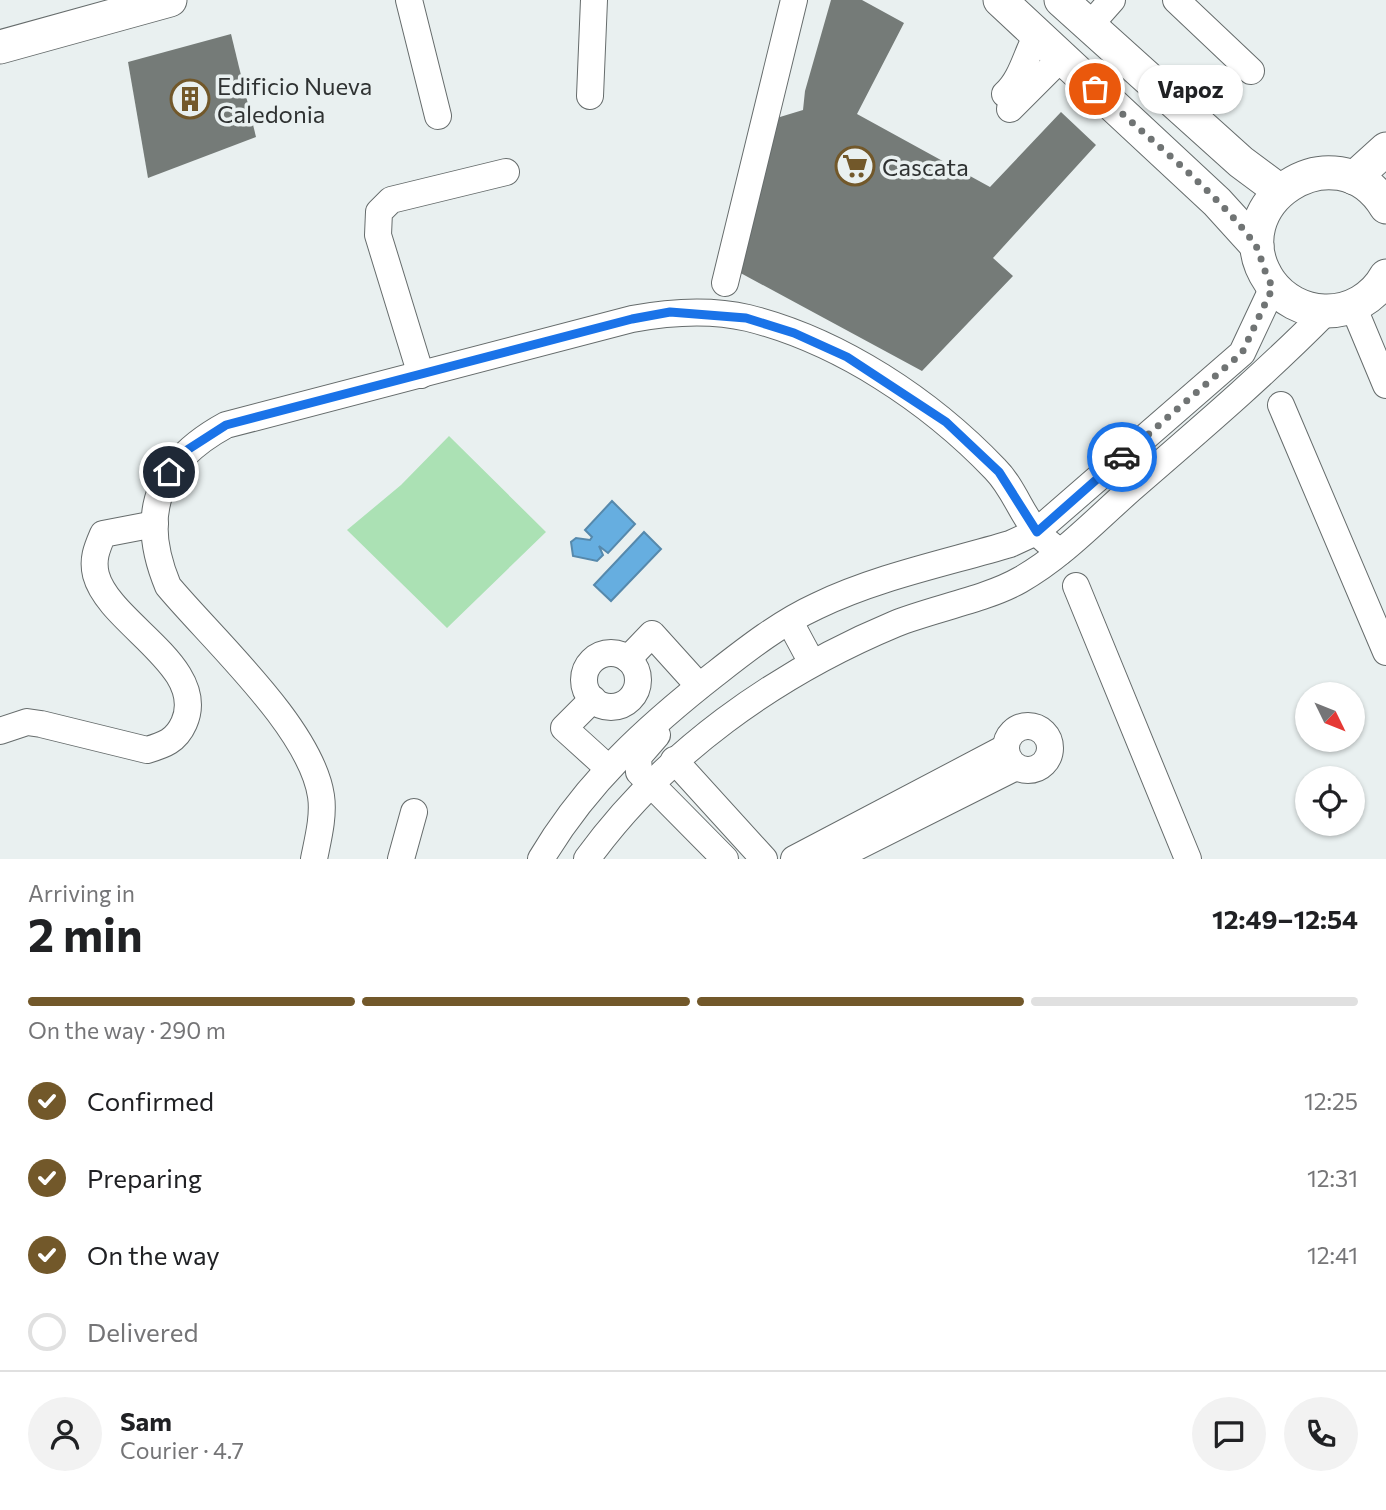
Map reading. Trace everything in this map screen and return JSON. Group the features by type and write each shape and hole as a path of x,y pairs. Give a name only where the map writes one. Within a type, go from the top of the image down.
{"main road":[{"path":"0,47 170,0"},
{"path":"1000,0 1217,202 1257,246"},
{"path":"1061,0 1241,162 1280,191"},
{"path":"1354,178 1376,161 1386,149"},
{"path":"1385,281 1375,292 1340,309 1292,303 1273,287 1265,275 1257,246 1259,226 1267,207 1280,191 1296,180 1315,173 1334,173 1354,178 1368,187 1386,207"}],"street":[{"path":"409,0 438,116"},
{"path":"590,96 594,0"},
{"path":"726,283 794,0"},
{"path":"1089,26 1112,0"},
{"path":"1176,0 1251,71"},
{"path":"1037,35 1025,57 1008,101 1061,58"},
{"path":"421,375 379,235 379,212 391,200 506,172"},
{"path":"541,859 555,835 607,767 676,704 790,621 824,603 886,581 1010,544 1037,532 1242,353 1273,287"},
{"path":"587,859 649,783 674,760 791,675 899,623 1019,581 1060,552 1340,309 1386,385"},
{"path":"314,859 321,795 305,752 276,709 168,586 159,564 155,524 157,501 169,472 184,452 201,438 226,425 670,312 746,318 794,333 847,357 946,422 999,472 1037,532 1060,552"},
{"path":"1281,405 1386,652"},
{"path":"0,731 27,722 147,750 164,746 176,737 188,712 183,682 103,591 96,575 94,553 103,534 155,524"},
{"path":"886,581 899,623"},
{"path":"1076,586 1188,859"},
{"path":"790,621 812,663"},
{"path":"628,659 652,634 699,686"},
{"path":"611,653 628,659 638,674 632,698 617,706 600,704 593,699 585,685 585,675 594,659 611,653"},
{"path":"593,699 564,728 607,767"},
{"path":"676,704 665,725 638,757 637,767 649,783 725,859"},
{"path":"794,859 1011,758 832,859"},
{"path":"674,760 764,859"},
{"path":"401,859 414,812"}],"green space":[{"path":"449,436 546,532 447,628 347,530 401,485"}],"water":[{"path":"612,501 635,524 608,553 599,546 603,555 597,561 573,556 571,542 576,538 590,540 592,537 585,530"},
{"path":"644,532 661,549 611,601 594,585"}],"building":[{"name":"Cascata","path":"831,0 862,0 904,23 857,114 990,187 1061,112 1096,145 993,258 1013,276 922,371 735,270 770,120 803,110 805,91"},
{"name":"Edificio Nueva Caledonia","path":"231,34 256,137 148,178 128,62"}],"way so far":[{"path":"1095,89 1217,202 1257,246 1259,261 1273,287 1260,320 1242,353 1122,457"}],"place":[{"name":"Vapoz","path":"1095,89"},
{"name":"Edificio Nueva Caledonia","path":"190,99"},
{"name":"Cascata","path":"855,166"}],"route":[{"path":"169,472 184,452 201,438 226,425 632,319 670,312 746,318 794,333 847,357 946,422 965,439 999,472 1037,532 1122,457"}]}
